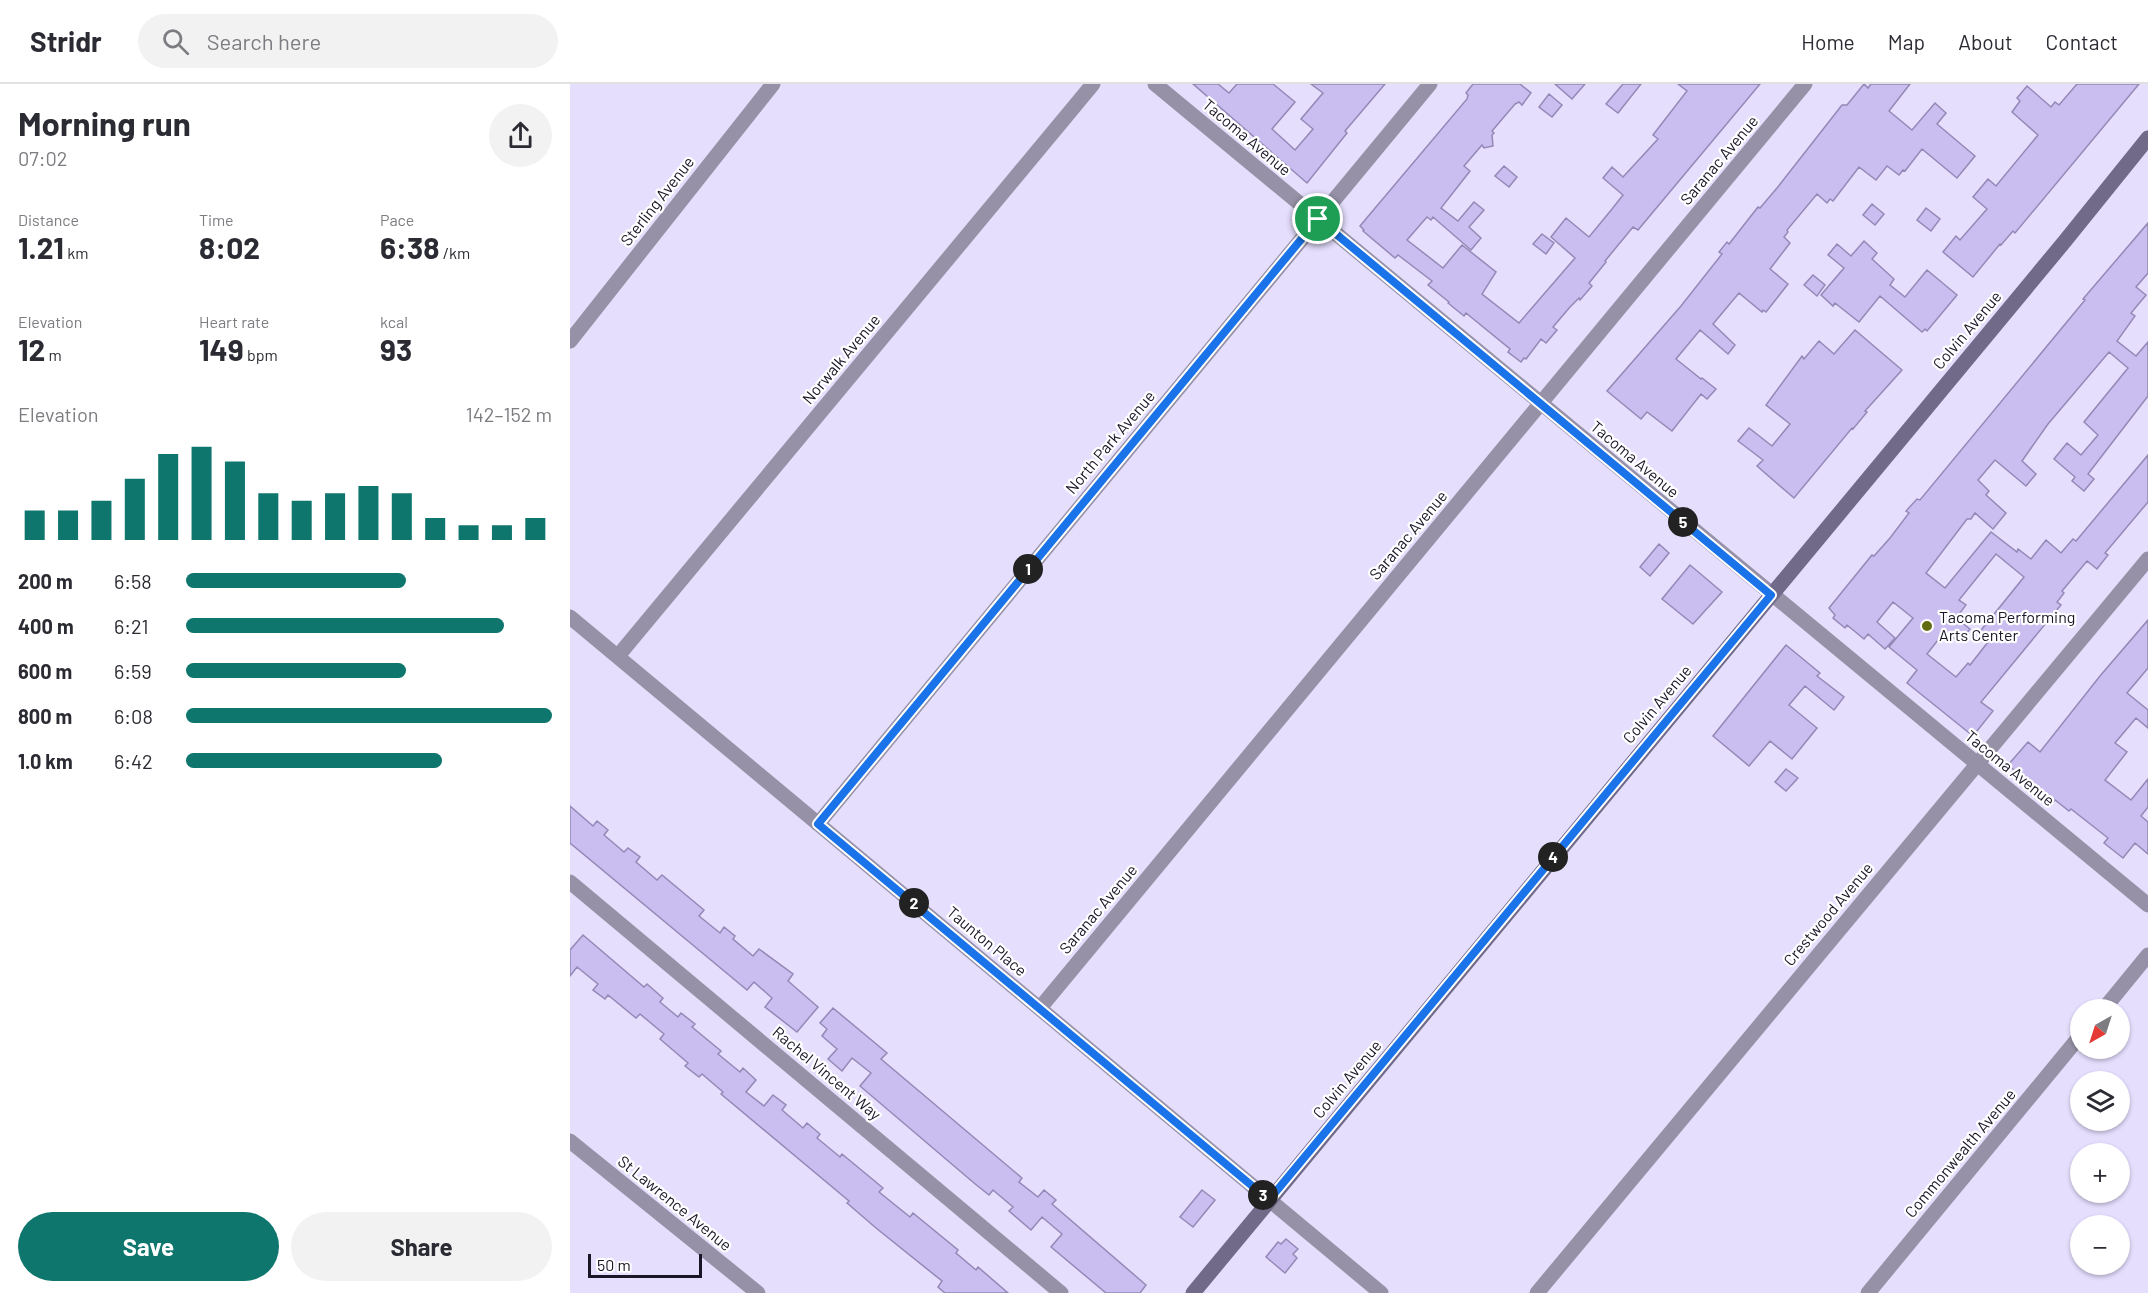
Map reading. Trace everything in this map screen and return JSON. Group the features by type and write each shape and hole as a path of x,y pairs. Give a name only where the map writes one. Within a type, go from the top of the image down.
{"street":[{"name":"Sterling Avenue","path":"570,341 773,84"},
{"name":"Norwalk Avenue","path":"618,656 1093,84"},
{"name":"Tacoma Avenue","path":"1155,84 2148,905"},
{"name":"North Park Avenue","path":"818,824 1430,84"},
{"name":"Saranac Avenue","path":"1040,1008 1805,84"},
{"name":"Colvin Avenue","path":"1192,1293 2148,138"},
{"name":"Crestwood Avenue","path":"1537,1293 2148,559"},
{"name":"Taunton Place","path":"570,616 1381,1293"},
{"name":"Rachel Vincent Way","path":"570,882 1061,1293"},
{"path":"2112,999 2148,955"},
{"name":"Commonwealth Avenue","path":"1868,1293 2070,1048"},
{"name":"St Lawrence Avenue","path":"570,1141 758,1293"}],"building":[{"path":"1193,84 1218,84 1229,93 1237,84 1273,84 1295,102 1272,129 1295,150 1313,129 1301,119 1323,93 1311,84 1385,84 1345,131 1347,133 1307,183"},
{"path":"1473,84 1520,84 1531,93 1522,105 1519,102 1515,104 1492,131 1494,133 1492,135 1493,146 1484,148 1482,145 1464,166 1470,171 1441,208 1458,221 1474,202 1484,210 1469,227 1481,238 1471,250 1433,217 1431,220 1427,217 1407,240 1443,268 1462,245 1496,272 1482,294 1519,323 1575,258 1551,237 1566,218 1589,237 1623,195 1603,178 1612,167 1623,177 1658,139 1653,135 1687,91 1678,84 1760,84 1638,230 1633,227 1589,283 1592,286 1553,327 1557,330 1546,343 1541,339 1526,359 1524,358 1521,362 1508,352 1510,349 1466,313 1464,316 1428,285 1432,281 1398,255 1395,258 1360,226 1467,99 1466,93"},
{"path":"1555,84 1585,84 1572,99"},
{"path":"1623,84 1641,84 1618,113 1606,104"},
{"path":"1864,84 1868,88 1871,84 1910,84 1889,111 1912,130 1935,103 1946,113 1937,124 1975,156 1957,178 1922,149 1905,171 1903,170 1899,175 1887,166 1876,180 1859,167 1833,201 1830,199 1827,203 1817,194 1787,230 1784,237 1790,243 1770,269 1788,284 1766,312 1763,310 1762,312 1739,293 1713,324 1735,345 1728,354 1700,330 1676,359 1716,389 1707,399 1701,394 1672,431 1647,412 1641,419 1607,391 1681,306 1722,254 1719,252 1727,242 1729,244 1758,207 1760,208 1777,188 1842,105 1847,105"},
{"path":"2077,84 2139,84 2015,233 2013,231 2000,244 1973,277 1943,252 1956,236 1960,240 1987,209 1973,197 1988,179 1996,186 2038,135 2012,112 2020,101 2017,98 2027,86 2051,107 2055,102 2059,105"},
{"path":"1549,94 1562,105 1552,117 1539,107"},
{"path":"1504,166 1517,177 1509,187 1495,176"},
{"path":"1872,204 1884,214 1875,225 1863,215"},
{"path":"1926,208 1940,219 1931,231 1917,220"},
{"path":"2148,223 2148,273 2136,287 2146,295 2131,313 2135,316 2117,341 2136,356 2148,342 2148,396 2088,474 2094,479 2084,491 2072,481 2075,477 2054,459 2067,443 2081,455 2098,435 2084,422 2128,368 2109,352 2048,424 2022,461 2036,474 2026,486 1995,460 1978,480 1989,491 1986,495 2006,513 1993,529 1975,513 1971,519 1967,519 1926,573 1945,588 1991,532 2017,552 2018,549 2031,559 2046,540 2061,553 2073,539 2076,541 2148,455 2148,502 2105,553 2108,555 2097,569 2087,561 2062,591 2064,593 2057,602 2061,605 1981,702 1993,711 1973,736 1907,683 1917,670 1889,647 1913,618 1893,602 1877,622 1895,638 1885,649 1868,634 1864,639 1847,625 1845,628 1833,618 1835,615 1829,608 1872,555 1874,556 1890,538 1909,513 1906,511 1917,499 1920,500 2085,300 2083,299","holes":["1996,554 2024,577 1978,634 1988,642 1970,665 1968,663 1956,677 1927,654 1945,631 1959,642 1970,629 1956,618 1966,605 1959,600"]},
{"path":"1542,234 1554,243 1546,254 1533,244"},
{"path":"1864,241 1877,253 1872,259 1894,279 1890,285 1905,297 1927,270 1957,295 1927,331 1925,329 1922,332 1880,296 1859,322 1835,303 1833,306 1821,295 1844,268 1828,255 1837,244 1851,256"},
{"path":"1813,275 1825,285 1817,296 1804,285"},
{"path":"1855,330 1902,370 1865,411 1867,412 1794,498 1757,466 1763,460 1738,441 1749,428 1772,446 1790,424 1766,405 1802,356 1804,359 1819,341 1834,354"},
{"path":"1659,544 1669,553 1650,576 1640,567"},
{"path":"1690,565 1722,592 1693,624 1662,599"},
{"path":"2148,620 2148,668 2127,693 2148,710 2148,728 2136,718 2115,743 2127,752 2105,780 2131,800 2148,779 2148,807 2141,816 2148,822 2148,854 2135,843 2123,858 2104,843 2108,838 2071,809 2069,811 2055,800 2053,802 2008,765 2028,742 2040,752"},
{"path":"1786,645 1820,673 1817,676 1844,697 1834,710 1805,686 1789,705 1817,728 1792,759 1770,741 1749,766 1713,736"},
{"path":"1786,769 1798,778 1786,791 1775,782"},
{"path":"570,806 593,826 597,821 608,830 604,835 624,852 628,848 640,857 636,862 657,880 662,875 704,910 699,916 720,933 724,927 735,936 733,939 753,956 759,949 793,974 788,981 818,1007 797,1032 765,1007 772,998 754,982 747,990 570,843"},
{"path":"583,935 644,987 647,984 663,998 660,1002 678,1017 681,1013 695,1024 692,1027 721,1051 718,1054 740,1072 743,1068 756,1080 746,1092 764,1106 773,1095 786,1105 782,1110 803,1128 807,1123 820,1134 817,1138 840,1157 842,1154 883,1188 879,1192 910,1217 913,1213 958,1250 956,1253 976,1270 978,1267 1008,1293 945,1293 938,1287 942,1281 847,1203 849,1201 721,1094 723,1092 702,1074 699,1077 685,1066 688,1063 660,1039 664,1034 640,1014 636,1018 608,995 605,999 593,990 598,984 577,967 570,976 570,950"},
{"path":"833,1008 887,1053 881,1059 1022,1178 1019,1182 1038,1197 1044,1190 1056,1200 1052,1204 1146,1285 1140,1293 1106,1293 1051,1247 1062,1234 1042,1217 1031,1230 1009,1211 1013,1207 993,1190 989,1195 860,1086 871,1073 852,1058 842,1071 828,1059 837,1049 822,1036 827,1029 820,1023"},
{"path":"1202,1190 1215,1200 1193,1227 1180,1217"},
{"path":"1286,1239 1298,1249 1293,1254 1297,1258 1285,1273 1266,1257 1278,1242 1281,1244"}],"place":[{"name":"Tacoma Performing Arts Center","path":"1927,626"}],"route":[{"path":"1318,219 1771,595 1269,1200 818,824 1318,219"}]}
